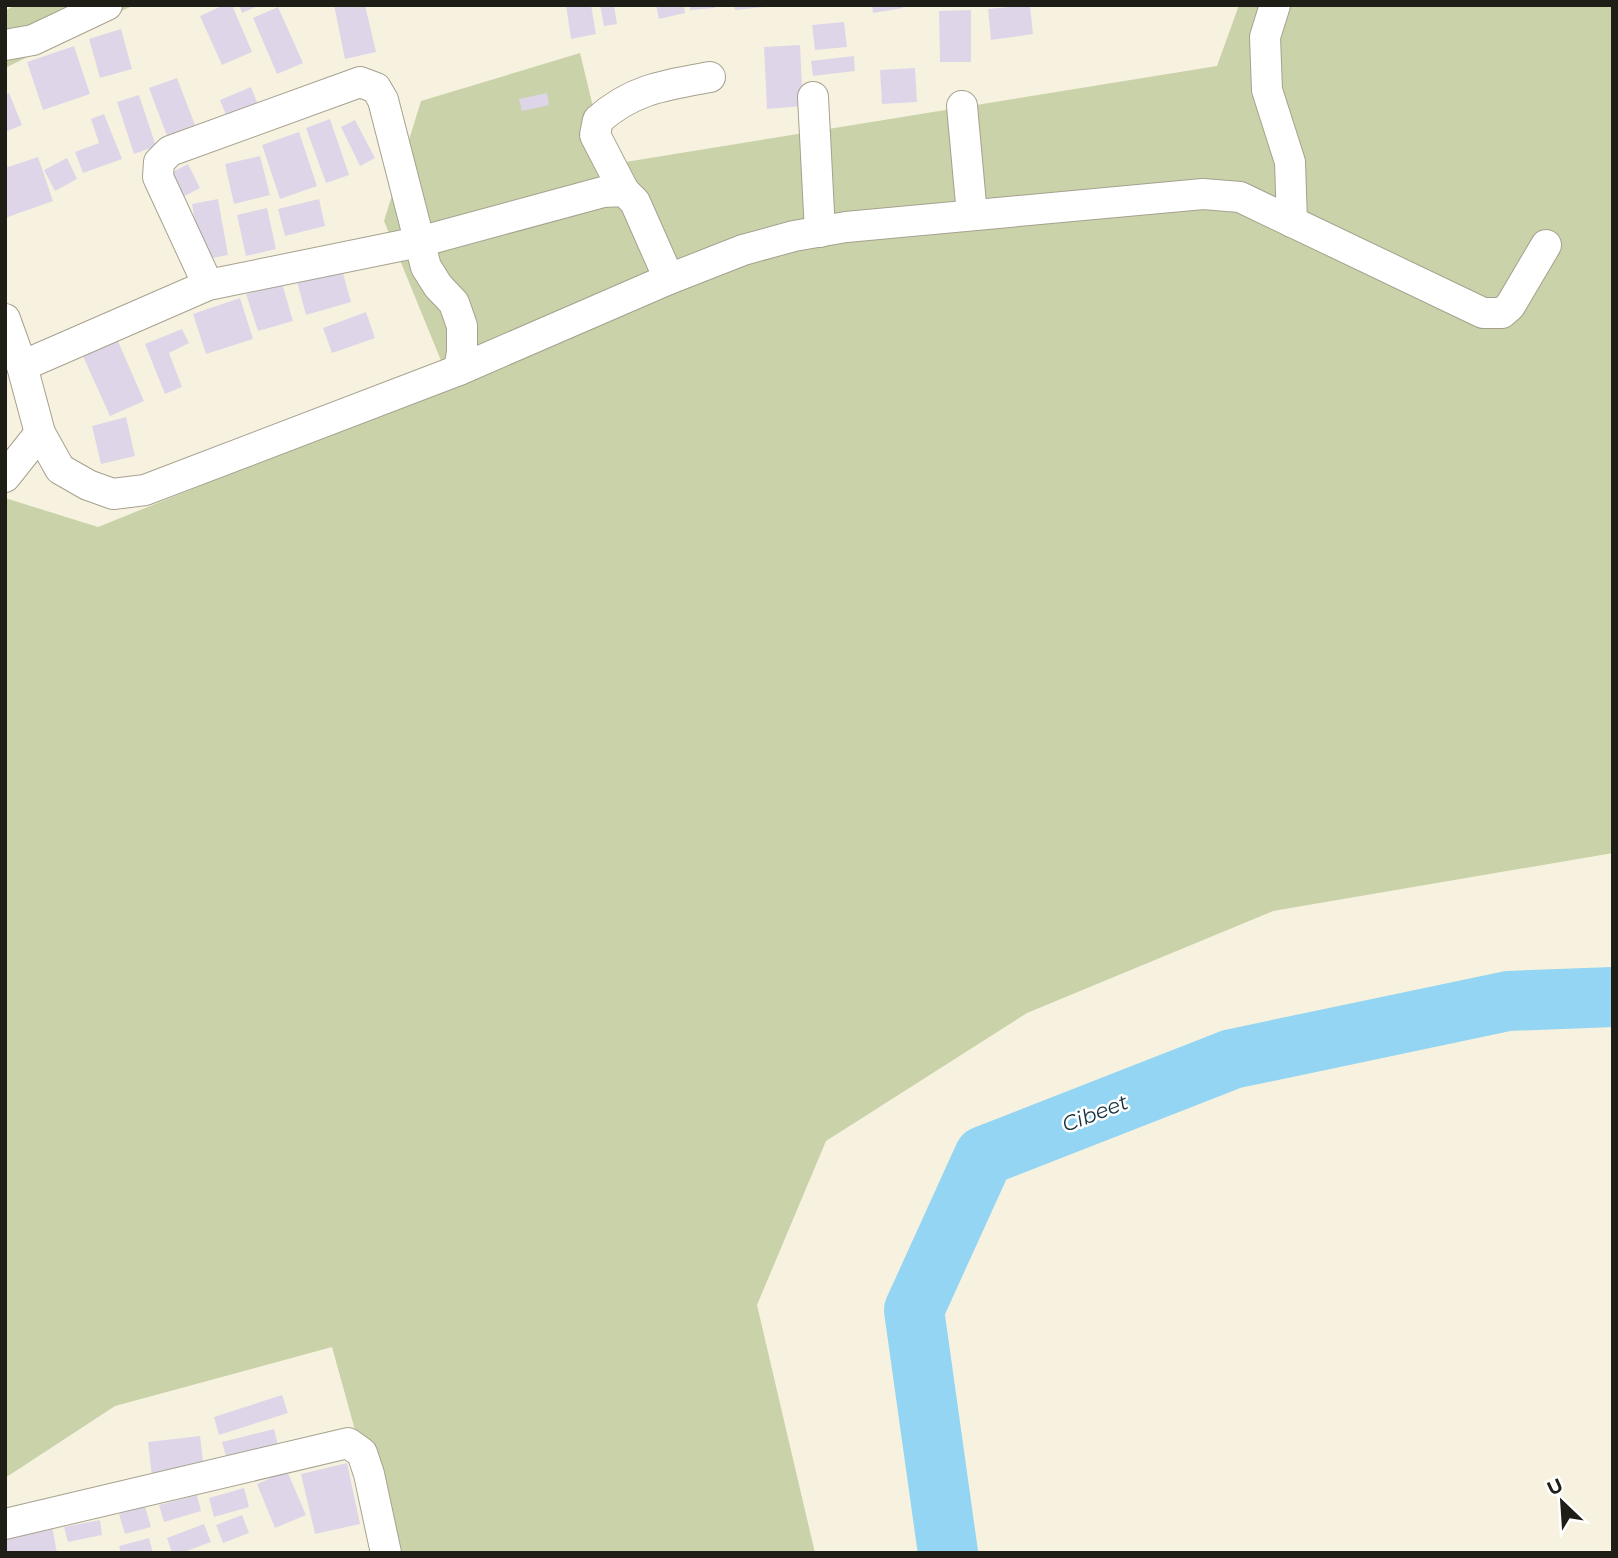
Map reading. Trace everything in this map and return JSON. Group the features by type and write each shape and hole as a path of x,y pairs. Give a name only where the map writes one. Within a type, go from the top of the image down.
{"street":[{"path":"5,45 33,40 107,5"},
{"path":"1275,5 1265,37 1267,90 1290,162 1292,222"},
{"path":"669,278 635,202 624,191 595,135 598,120 617,103 662,85 710,77"},
{"path":"208,285 158,177 159,162 170,151 360,82 376,88 383,100 426,267 454,303 463,326 463,352 459,370"},
{"path":"813,97 820,232"},
{"path":"962,106 972,215"},
{"path":"22,366 208,285 419,242 603,192 624,191"},
{"path":"5,318 22,366 40,433 60,469 88,485 113,494 145,490 459,370 669,278 743,250 794,236 972,215 1203,194 1240,197 1483,313 1502,313 1510,306 1546,245"},
{"path":"5,477 40,433"},
{"path":"5,1524 348,1443 362,1453 386,1553"}],"green space":[{"path":"15,5 134,5 5,68 5,11"},
{"path":"1239,5 1613,5 1613,853 1273,911 1027,1013 826,1141 757,1305 815,1553 389,1553 332,1347 115,1406 5,1478 5,498 98,527 451,385 384,221 421,101 580,53 607,165 1217,66"}],"building":[{"path":"224,5 232,5 252,52 222,65 200,16"},
{"path":"239,5 260,5 242,13"},
{"path":"334,5 365,5 376,52 345,59"},
{"path":"566,5 591,5 596,34 571,39"},
{"path":"600,5 614,5 617,24 604,26"},
{"path":"656,5 684,5 685,13 659,19"},
{"path":"690,5 714,5 715,8 690,10"},
{"path":"734,5 765,5 765,7 735,10"},
{"path":"872,5 903,5 903,8 873,13"},
{"path":"1030,5 1033,34 991,40 988,9"},
{"path":"278,7 303,63 277,74 253,18"},
{"path":"971,10 971,62 940,62 939,11"},
{"path":"844,22 847,47 815,50 812,25"},
{"path":"121,29 132,69 100,78 89,39"},
{"path":"800,45 803,106 767,109 764,47"},
{"path":"74,46 90,94 43,110 27,62"},
{"path":"854,56 855,71 813,76 811,61"},
{"path":"915,68 917,102 882,104 880,70"},
{"path":"177,78 195,125 167,136 149,88"},
{"path":"251,87 259,107 228,120 220,100"},
{"path":"9,93 22,125 5,132 5,95"},
{"path":"547,93 549,105 522,111 519,99"},
{"path":"139,95 156,146 134,154 117,102"},
{"path":"104,114 122,159 83,173 75,152 99,143 91,119"},
{"path":"330,119 349,175 326,183 306,128"},
{"path":"355,120 375,158 360,166 341,127"},
{"path":"299,132 317,186 280,199 262,145"},
{"path":"260,156 270,195 234,204 225,164"},
{"path":"38,157 53,201 5,218 5,168"},
{"path":"67,158 77,179 55,191 44,170"},
{"path":"188,164 200,188 179,199 167,175"},
{"path":"218,199 228,255 202,260 192,204"},
{"path":"319,199 325,226 285,236 278,209"},
{"path":"267,208 276,249 246,256 237,215"},
{"path":"341,266 351,302 306,315 296,278"},
{"path":"282,283 293,321 258,331 246,294"},
{"path":"240,298 253,339 206,354 193,314"},
{"path":"366,312 375,338 332,353 323,328"},
{"path":"182,329 189,343 169,353 182,387 165,394 145,344"},
{"path":"117,339 144,401 110,416 82,354"},
{"path":"126,417 135,456 101,464 92,426"},
{"path":"282,1395 288,1413 219,1435 214,1417"},
{"path":"274,1429 281,1457 230,1471 222,1442"},
{"path":"200,1436 204,1470 152,1477 148,1442"},
{"path":"347,1463 360,1524 315,1534 301,1474"},
{"path":"287,1471 306,1515 275,1528 257,1484"},
{"path":"244,1488 249,1507 214,1517 209,1498"},
{"path":"197,1495 201,1511 164,1522 159,1505"},
{"path":"145,1506 151,1527 125,1534 119,1514"},
{"path":"242,1515 249,1533 223,1543 216,1525"},
{"path":"100,1520 102,1535 68,1542 64,1527"},
{"path":"204,1524 211,1542 181,1553 172,1553 167,1538"},
{"path":"52,1526 57,1553 6,1553 5,1536"},
{"path":"149,1538 153,1553 121,1553 119,1546"}],"waterway":[{"name":"Cibeet","path":"948,1553 914,1310 984,1156 1232,1059 1508,1001 1613,997"}]}
